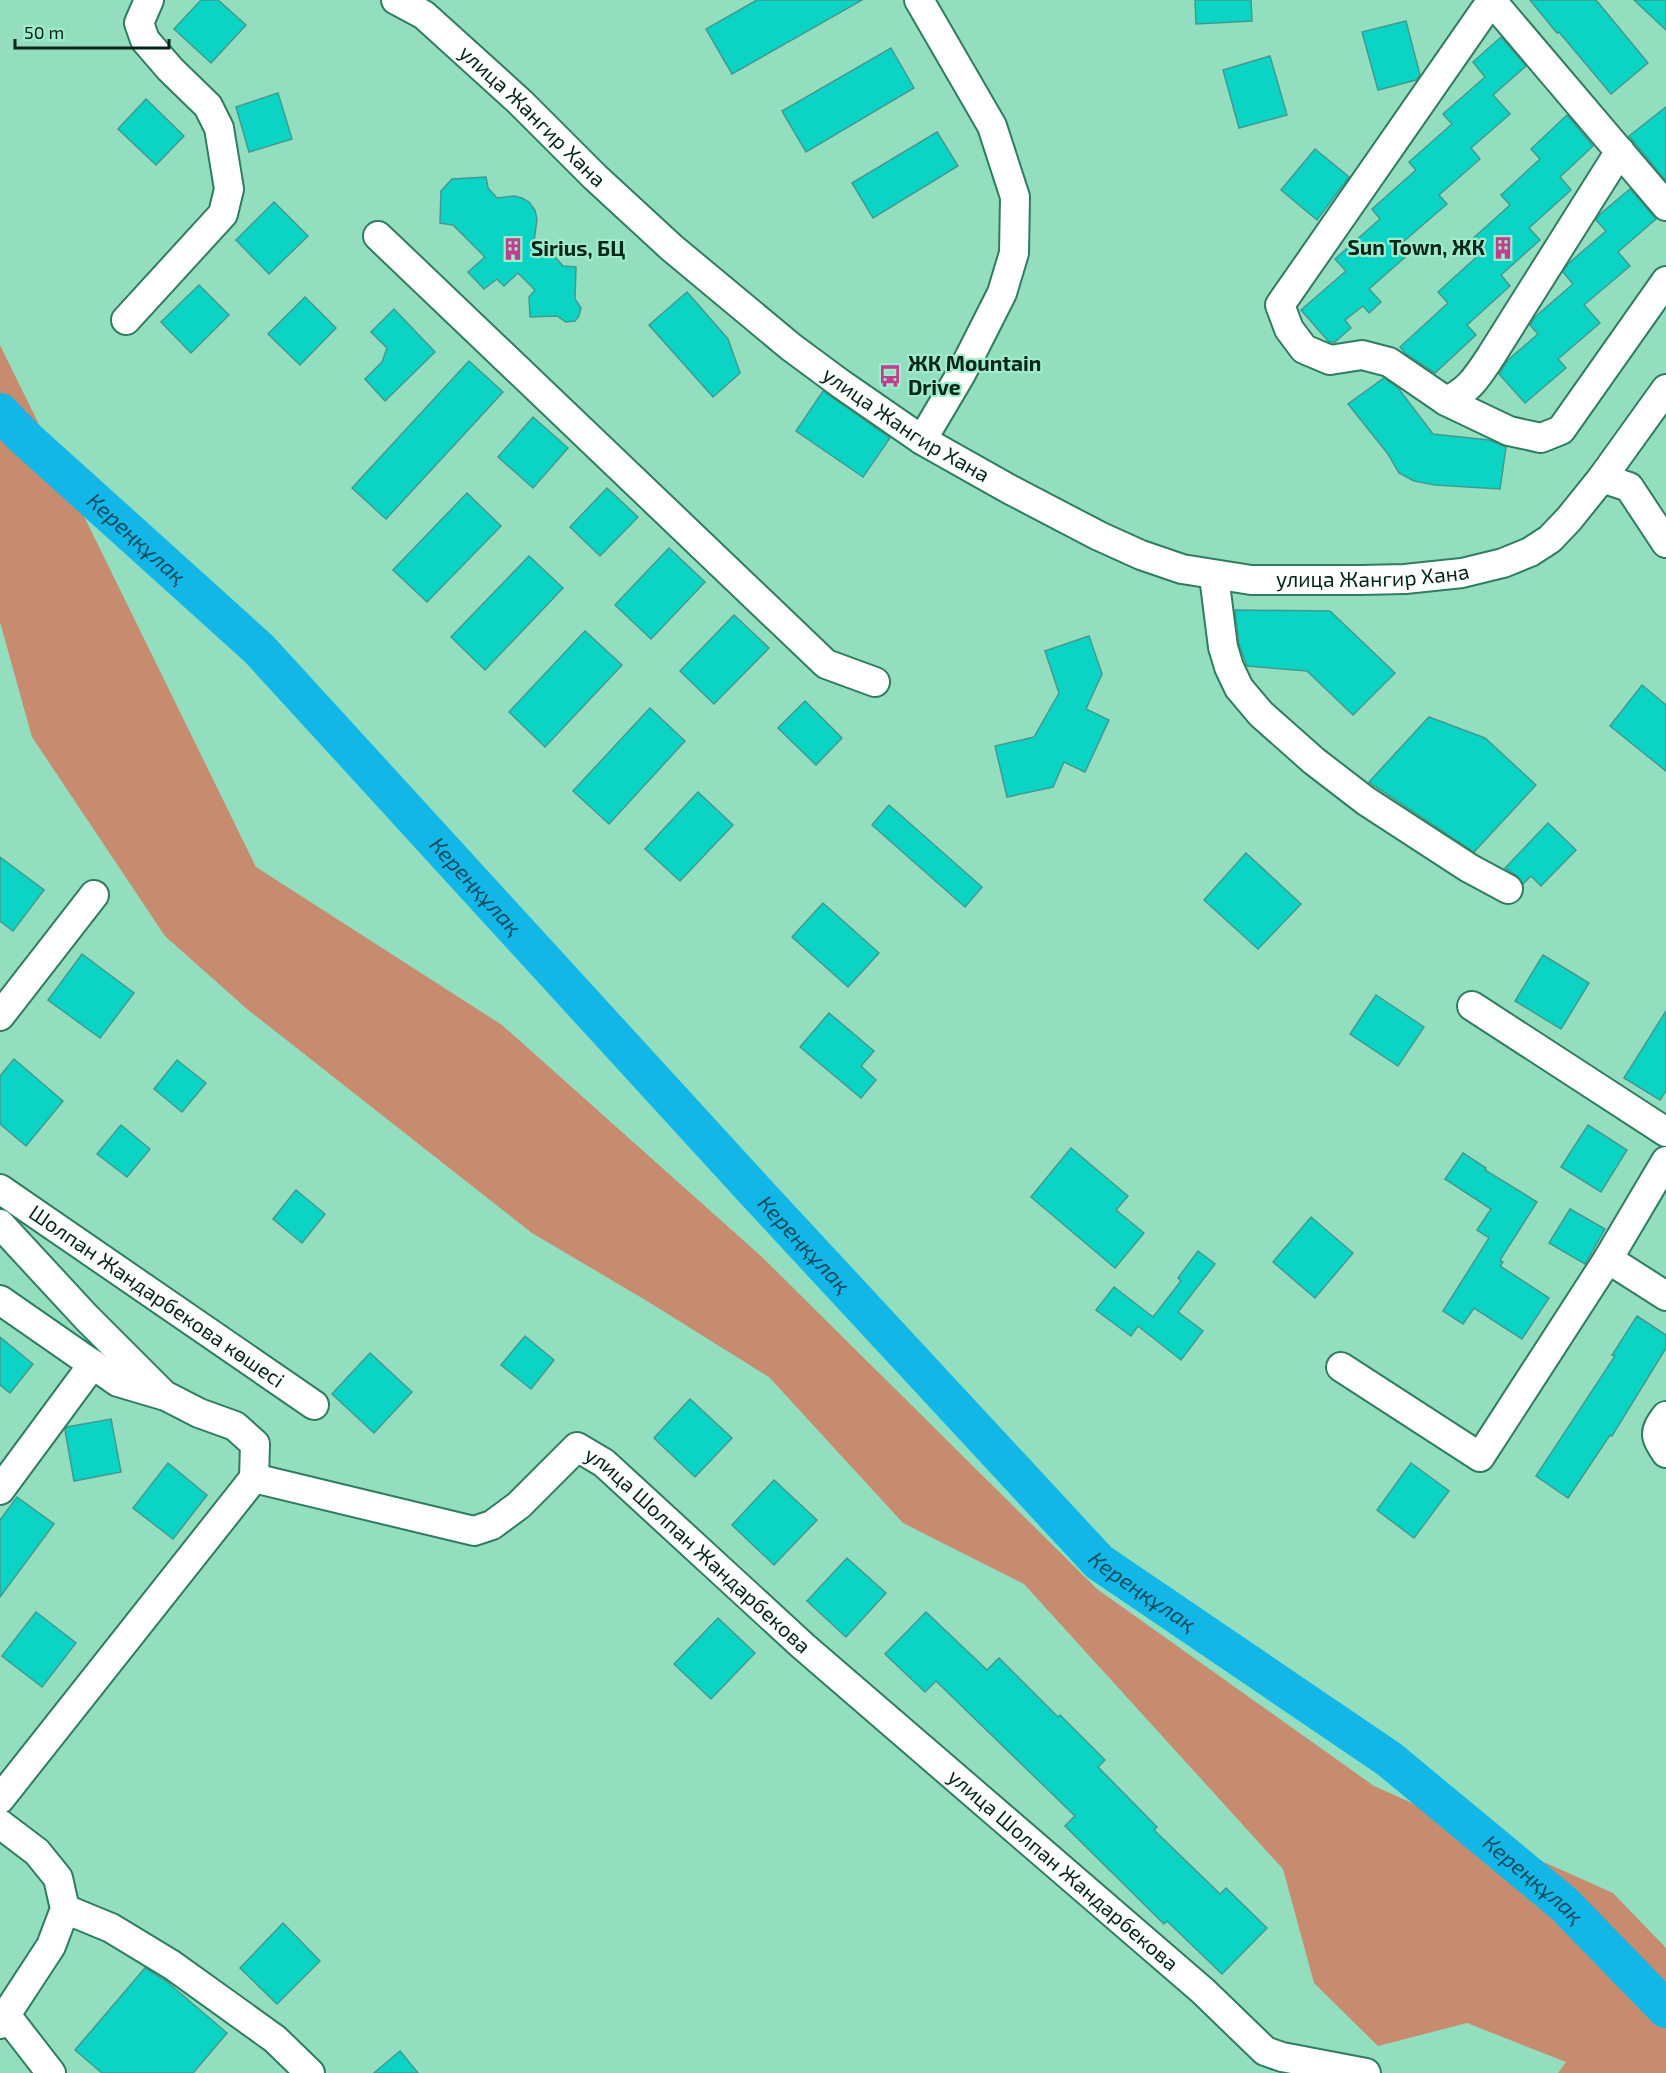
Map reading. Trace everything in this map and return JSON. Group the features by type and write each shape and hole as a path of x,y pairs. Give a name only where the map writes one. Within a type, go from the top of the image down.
{"street":[{"path":"126,320 223,214 229,189 219,128 208,106 170,69 145,40 139,23 149,0"},
{"name":"улица Жангир Хана","path":"396,0 424,15 520,102 594,177 672,248 816,366 922,440 1009,489 1141,555 1182,569 1214,576 1251,580 1405,579 1461,573 1503,563 1530,552 1550,538 1602,478 1666,389"},
{"path":"919,0 992,126 1015,197 1014,253 1002,293 961,374 922,440"},
{"path":"1666,206 1497,7 1490,6 1280,304 1289,329 1304,349 1330,360 1362,355 1389,362 1446,401 1509,431 1541,438 1561,430 1666,281"},
{"path":"1446,401 1460,395 1472,384 1620,152"},
{"path":"378,236 826,664 875,682"},
{"path":"1602,478 1629,487 1666,543"},
{"path":"1214,576 1223,647 1229,667 1239,688 1261,714 1314,761 1366,801 1469,868 1508,889"},
{"path":"0,1016 94,895"},
{"path":"1472,1006 1666,1132"},
{"path":"1341,1367 1480,1456 1608,1259 1666,1161"},
{"name":"Шолпан Жандарбекова көшесі","path":"0,1189 314,1405"},
{"path":"0,1224 86,1317 164,1395"},
{"path":"1608,1259 1666,1296"},
{"path":"0,1300 118,1382 164,1395 199,1413 235,1426 255,1444 254,1478 0,1798"},
{"path":"0,1490 93,1364"},
{"path":"1666,1416 1657,1428 1656,1438 1666,1453"},
{"name":"улица Шолпан Жандарбекова","path":"254,1478 474,1531 492,1525 519,1505 577,1447 604,1463 803,1646 1203,1991 1265,2051 1282,2057 1366,2073"},
{"path":"0,1824 37,1852 58,1878 65,1909 51,1946 3,2020 51,2073"},
{"path":"65,1909 111,1928 172,1965 275,2039 310,2073"}],"shaded area":[{"path":"0,345 256,867 502,1025 762,1257 1097,1589 1374,1786 1613,1893 1666,1948 1666,2073 1558,2073 1566,2062 1467,2023 1378,2046 1314,1983 1283,1869 1024,1584 903,1523 769,1377 532,1233 247,1009 165,936 32,737 0,622"}],"building":[{"path":"201,0 218,0 246,25 211,63 174,29"},
{"path":"757,0 862,0 732,74 706,29"},
{"path":"1195,0 1251,0 1252,21 1196,24"},
{"path":"1530,0 1596,0 1648,63 1611,94"},
{"path":"1634,0 1666,0 1666,30"},
{"path":"1406,21 1420,75 1416,80 1378,90 1362,32"},
{"path":"1501,37 1526,66 1493,95 1510,114 1471,148 1480,159 1439,195 1447,204 1403,242 1411,252 1369,289 1381,302 1369,313 1363,306 1345,320 1351,328 1335,342 1329,342 1301,310 1346,271 1335,259 1380,219 1372,209 1416,170 1409,162 1452,124 1443,114 1485,77 1473,62"},
{"path":"891,48 914,88 806,152 782,111"},
{"path":"1270,56 1287,115 1239,128 1223,70"},
{"path":"278,93 292,139 249,152 236,107"},
{"path":"146,99 184,136 156,165 118,129"},
{"path":"1666,107 1666,181 1629,136"},
{"name":"Sun Town, ЖК","path":"1567,115 1593,146 1560,177 1571,190 1529,228 1540,240 1501,275 1510,286 1467,325 1476,335 1435,373 1406,354 1400,347 1448,303 1438,292 1480,254 1469,242 1510,205 1501,195 1540,159 1531,149"},
{"path":"937,132 958,166 873,218 852,183"},
{"path":"1315,149 1349,177 1317,220 1281,190"},
{"name":"Sirius, БЦ","path":"486,177 488,188 497,198 514,196 522,198 529,202 535,210 537,219 533,249 547,248 563,266 576,267 575,299 581,308 575,321 566,322 557,316 530,317 529,297 535,290 518,273 504,286 497,279 484,289 468,272 485,257 453,225 440,223 441,191 452,179"},
{"path":"1630,189 1656,219 1618,252 1630,266 1584,305 1600,323 1558,359 1566,368 1525,403 1499,374 1508,360 1538,334 1530,325 1535,317 1573,284 1563,272 1568,264 1606,231 1596,220 1599,215"},
{"path":"274,202 308,236 269,274 236,240"},
{"path":"199,285 229,315 191,353 161,322"},
{"path":"687,292 728,339 740,373 713,397 649,325"},
{"path":"305,297 336,328 300,365 268,334"},
{"path":"394,309 435,352 385,401 365,379 382,362 387,348 371,332"},
{"path":"469,361 503,392 386,519 352,488"},
{"path":"1384,378 1398,388 1433,434 1489,440 1506,447 1500,489 1435,485 1414,481 1399,473 1388,454 1348,404"},
{"path":"823,391 890,438 863,477 796,431"},
{"path":"533,417 568,448 533,488 498,457"},
{"path":"607,488 638,517 600,556 570,527"},
{"path":"467,493 501,526 427,602 393,570"},
{"path":"669,548 705,582 651,639 615,605"},
{"path":"529,556 563,588 485,670 451,637"},
{"path":"1235,610 1330,611 1395,673 1353,715 1307,671 1247,666 1239,644"},
{"path":"734,615 769,648 714,704 680,671"},
{"path":"585,631 622,665 545,747 509,712"},
{"path":"1089,636 1102,674 1086,709 1109,720 1085,772 1064,762 1053,787 1007,797 995,746 1034,737 1059,693 1045,651"},
{"path":"1642,685 1666,705 1666,771 1610,726"},
{"path":"805,701 842,738 816,765 778,728"},
{"path":"650,708 685,741 609,824 573,791"},
{"path":"1429,717 1485,738 1536,785 1474,852 1369,782"},
{"path":"698,792 733,825 680,881 645,849"},
{"path":"889,805 982,887 965,907 872,825"},
{"path":"1548,823 1576,850 1541,886 1531,876 1523,884 1516,875 1505,868"},
{"path":"1246,853 1301,904 1258,949 1204,900"},
{"path":"0,857 44,890 13,931 0,921"},
{"path":"823,903 879,953 848,987 792,937"},
{"path":"82,954 134,993 100,1038 48,1000"},
{"path":"1543,955 1589,983 1561,1029 1515,1001"},
{"path":"1376,995 1424,1027 1398,1066 1350,1034"},
{"path":"1666,1011 1666,1091 1660,1100 1624,1078"},
{"path":"829,1013 874,1051 861,1066 876,1080 861,1098 800,1047"},
{"path":"14,1059 63,1101 26,1146 0,1124 0,1076"},
{"path":"177,1060 206,1083 182,1112 154,1089"},
{"path":"121,1125 150,1149 127,1177 97,1154"},
{"path":"1588,1125 1627,1150 1601,1192 1561,1167"},
{"path":"1071,1148 1128,1196 1116,1210 1144,1233 1115,1268 1031,1197"},
{"path":"1463,1153 1486,1168 1485,1170 1537,1202 1500,1260 1503,1262 1500,1266 1549,1298 1522,1339 1474,1308 1463,1324 1443,1311 1489,1238 1477,1230 1491,1209 1445,1179"},
{"path":"296,1190 325,1214 302,1243 273,1219"},
{"path":"1570,1209 1605,1229 1585,1264 1549,1243"},
{"path":"1311,1217 1353,1253 1315,1298 1273,1262"},
{"path":"1198,1251 1215,1264 1178,1312 1203,1331 1181,1360 1138,1326 1131,1336 1096,1310 1114,1287 1153,1317 1181,1281 1178,1278"},
{"path":"1637,1316 1666,1335 1666,1348 1612,1436 1610,1435 1568,1498 1536,1476 1615,1356 1612,1355"},
{"path":"525,1336 554,1360 531,1389 501,1365"},
{"path":"0,1337 33,1364 10,1393 0,1385"},
{"path":"370,1353 412,1392 374,1433 332,1394"},
{"path":"690,1399 732,1438 695,1477 654,1438"},
{"path":"111,1419 121,1472 74,1481 65,1430 67,1427"},
{"path":"168,1463 207,1495 173,1539 133,1508"},
{"path":"1411,1463 1449,1491 1414,1538 1377,1510"},
{"path":"774,1480 817,1520 774,1565 732,1525"},
{"path":"17,1497 54,1524 0,1597 0,1520"},
{"path":"847,1558 886,1593 846,1637 807,1601"},
{"path":"36,1612 76,1643 42,1687 2,1656"},
{"path":"926,1612 987,1670 999,1658 1105,1760 1098,1767 1157,1827 1154,1830 1220,1894 1226,1888 1267,1928 1222,1974 1167,1921 1164,1924 1065,1826 1075,1816 936,1681 925,1692 885,1654"},
{"path":"718,1618 755,1653 711,1699 674,1664"},
{"path":"283,1923 320,1961 277,2004 240,1968"},
{"path":"145,1968 166,1981 227,2033 193,2073 102,2073 75,2050"},
{"path":"400,2051 418,2073 374,2073"}],"waterway":[{"name":"Кереңқұлақ","path":"0,412 23,436 259,649 754,1190 1099,1562 1389,1759 1564,1904 1666,2009"}],"place":[{"name":"Sun Town, ЖК","path":"1503,248"},
{"name":"Sirius, БЦ","path":"513,249"},
{"name":"ЖК Mountain Drive","path":"890,376"}]}
